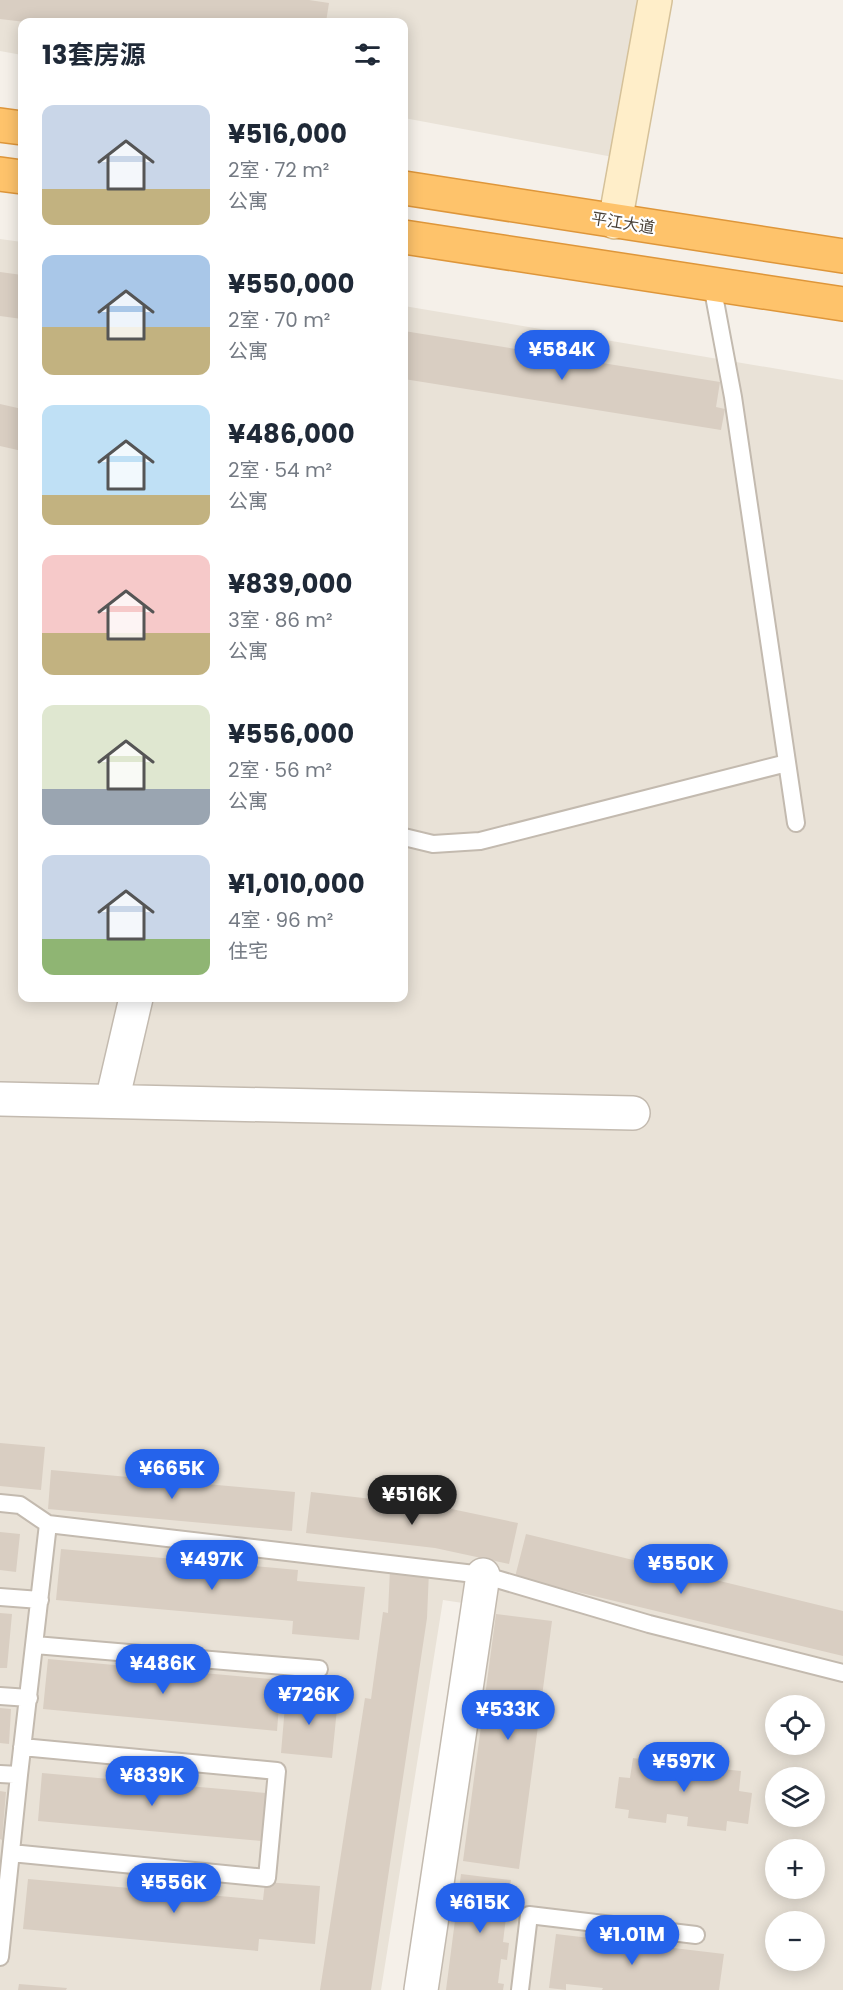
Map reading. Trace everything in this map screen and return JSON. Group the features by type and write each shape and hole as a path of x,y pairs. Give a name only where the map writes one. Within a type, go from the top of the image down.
{"highway":[{"path":"0,125 18,127"},
{"path":"0,174 18,176"},
{"name":"平江大道","path":"408,189 843,256"},
{"path":"408,238 839,307"}],"street":[{"path":"615,222 649,4"},
{"path":"112,1101 135,1002"},
{"path":"0,1099 633,1113"},
{"path":"421,1990 483,1575"}],"lane":[{"path":"712,285 733,397 796,823"},
{"path":"408,838 432,844 480,841 787,763"},
{"path":"0,1503 20,1505 48,1524 483,1575 649,1624 843,1673"},
{"path":"0,1957 48,1524"},
{"path":"0,1597 40,1600"},
{"path":"34,1645 319,1669"},
{"path":"0,1696 29,1698"},
{"path":"11,1853 267,1878 277,1772 22,1747"},
{"path":"0,1774 19,1775"},
{"path":"520,1990 529,1915 696,1935"}],"shaded area":[{"path":"0,0 637,0 613,157 408,119 408,18 18,18 18,54 0,51"},
{"path":"0,239 18,241 18,1002 408,1002 408,307 843,380 843,1990 436,1990 489,1607 443,1600 381,1990 0,1990"}],"building":[{"path":"0,0 309,0 329,3 327,18 18,18 18,21 0,19"},
{"path":"0,272 18,274 18,318 0,316"},
{"path":"408,332 720,382 716,407 725,409 721,430 408,380"},
{"path":"0,404 18,408 18,450 0,446"},
{"path":"0,1443 45,1447 41,1490 0,1486"},
{"path":"51,1470 295,1492 292,1531 48,1509"},
{"path":"311,1492 442,1507 518,1523 509,1564 435,1548 306,1533"},
{"path":"0,1532 20,1534 16,1572 0,1570"},
{"path":"526,1534 843,1611 843,1656 515,1577"},
{"path":"61,1549 298,1570 297,1581 365,1587 359,1640 292,1634 293,1621 56,1600"},
{"path":"390,1569 429,1571 427,1618 371,1990 320,1990 365,1698 371,1699 383,1612 388,1613"},
{"path":"0,1613 12,1614 7,1668 0,1668"},
{"path":"496,1614 552,1621 519,1869 463,1861"},
{"path":"48,1659 281,1680 277,1731 43,1709"},
{"path":"286,1694 338,1699 332,1758 281,1753"},
{"path":"0,1708 11,1709 9,1744 0,1743"},
{"path":"669,1752 703,1756 702,1767 741,1771 739,1791 752,1793 748,1824 727,1821 726,1831 687,1826 688,1817 667,1814 666,1823 628,1818 629,1810 615,1808 619,1777 630,1778 633,1758 668,1763"},
{"path":"42,1773 266,1793 261,1841 38,1821"},
{"path":"0,1791 6,1792 2,1840 0,1839"},
{"path":"461,1874 511,1880 509,1892 514,1893 512,1910 507,1909 503,1942 509,1943 507,1960 501,1959 498,1983 504,1984 503,1990 446,1990"},
{"path":"28,1879 263,1900 265,1882 320,1886 315,1944 259,1939 258,1951 23,1929"},
{"path":"556,1934 724,1954 719,1990 602,1990 603,1988 566,1984 566,1990 549,1988"},
{"path":"19,1984 67,1988 66,1990 18,1990"}]}
